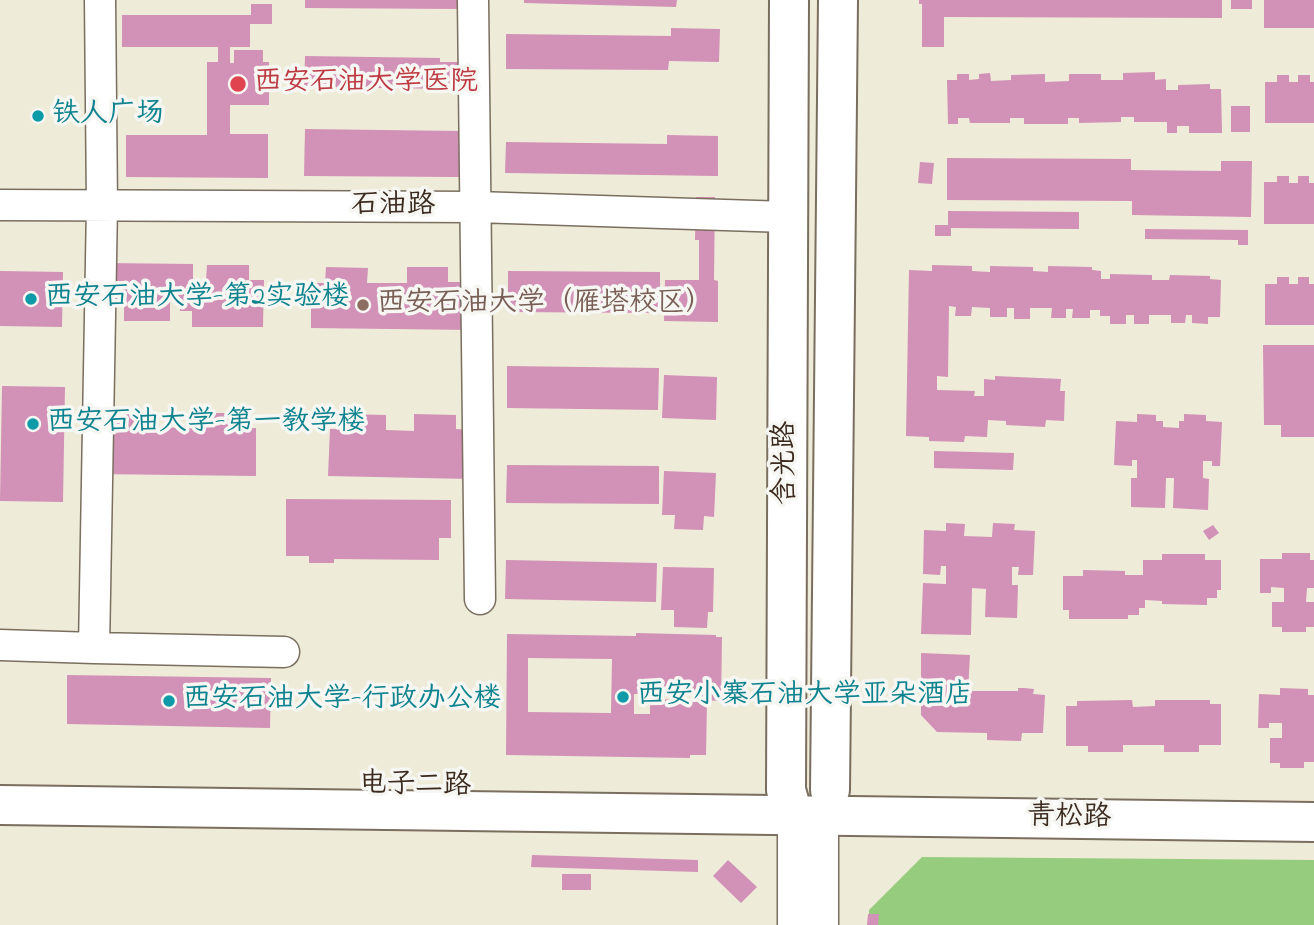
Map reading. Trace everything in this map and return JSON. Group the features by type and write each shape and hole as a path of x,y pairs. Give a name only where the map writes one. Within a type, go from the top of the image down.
{"main road":[{"name":"含光路","path":"789,0 787,216 808,802"},
{"name":"含光路","path":"808,802 838,0"},
{"name":"电子二路","path":"0,783 808,802"},
{"name":"青松路","path":"808,802 1314,797"},
{"name":"电子二路","path":"0,805 808,802"},
{"name":"青松路","path":"808,802 1314,821"}],"street":[{"path":"94,648 102,205 100,0"},
{"path":"473,0 480,599"},
{"name":"石油路","path":"0,205 476,207 787,216"},
{"path":"0,645 284,652"},
{"name":"含光路","path":"793,925 808,802"},
{"name":"含光路","path":"808,802 823,925"}],"green space":[{"path":"922,857 1314,860 1314,925 869,925 869,910"}],"building":[{"path":"305,0 460,0 460,9 305,8"},
{"path":"524,0 677,0 676,7 524,3"},
{"path":"919,0 1222,0 1222,18 944,17 944,47 922,47 922,4 919,4"},
{"path":"1231,0 1252,0 1252,9 1231,9"},
{"path":"1264,0 1314,0 1314,28 1264,28"},
{"name":"西安石油大学医院","path":"251,4 272,4 272,24 250,24 250,47 230,47 230,63 234,63 234,50 263,50 263,62 269,62 269,105 230,105 230,134 268,134 268,178 126,177 126,135 207,135 207,62 218,62 218,47 122,47 122,15 251,15"},
{"path":"671,28 720,29 719,62 669,61 668,70 506,69 506,34 671,36"},
{"path":"305,56 440,58 440,62 460,62 460,89 304,87"},
{"path":"1155,72 1155,80 1166,79 1166,90 1178,90 1178,85 1210,84 1210,89 1221,89 1222,133 1189,133 1189,126 1177,126 1177,133 1167,133 1167,122 1134,122 1134,117 1121,117 1121,122 1079,123 1079,118 1068,118 1068,124 1024,124 1024,118 1010,118 1010,123 970,123 969,118 958,118 958,124 948,124 947,80 957,80 957,74 969,74 969,80 979,79 979,74 990,73 991,81 1011,80 1011,75 1045,74 1045,82 1069,81 1069,74 1101,74 1101,80 1123,80 1123,73"},
{"path":"1277,75 1289,75 1289,82 1298,82 1298,75 1310,75 1310,82 1314,82 1314,123 1265,123 1265,82 1277,82"},
{"path":"1231,106 1250,106 1250,132 1231,132"},
{"path":"305,129 460,131 459,177 304,176"},
{"path":"667,135 718,136 718,176 505,173 506,142 667,144"},
{"path":"947,158 1131,159 1131,170 1221,171 1221,161 1252,161 1251,217 1132,215 1132,201 947,200"},
{"path":"920,162 934,163 932,184 918,183"},
{"path":"1277,176 1289,176 1289,183 1298,183 1298,176 1309,176 1309,183 1314,183 1314,224 1264,224 1264,182 1277,182"},
{"path":"696,197 715,197 714,280 718,281 718,322 664,321 665,280 699,280 699,240 695,240"},
{"path":"948,211 1079,212 1079,229 951,228 951,236 935,236 935,225 948,225"},
{"path":"1145,229 1248,230 1248,245 1238,245 1238,240 1145,239"},
{"path":"104,263 193,264 193,280 206,280 207,265 249,265 249,280 264,280 263,327 192,327 192,311 180,311 180,301 170,301 170,321 124,321 124,299 115,299 115,311 103,311"},
{"path":"932,265 972,266 972,271 990,272 990,266 1033,267 1033,271 1048,272 1048,266 1092,267 1092,270 1101,271 1101,279 1110,279 1110,274 1152,275 1152,280 1169,280 1170,275 1210,276 1210,279 1221,280 1220,317 1208,317 1208,324 1192,323 1192,315 1186,315 1185,323 1171,323 1171,315 1149,315 1149,324 1134,324 1134,315 1126,315 1126,324 1110,324 1110,316 1100,316 1100,310 1090,310 1090,318 1072,318 1073,309 1066,309 1066,318 1051,318 1052,308 1030,308 1030,319 1014,319 1014,308 1007,308 1007,317 990,317 990,308 972,307 971,316 955,316 956,307 949,306 948,377 937,376 937,390 975,391 974,396 984,396 984,379 995,380 995,376 1061,379 1060,391 1065,391 1064,421 1046,420 1045,427 1006,425 1006,421 988,420 987,437 965,436 964,442 929,441 929,437 906,436 909,270 932,271"},
{"path":"326,267 368,268 367,283 407,283 407,267 448,267 448,282 472,282 472,330 311,328 311,283 325,283"},
{"name":"西安石油大学-第2实验楼","path":"0,271 63,272 62,327 0,326"},
{"path":"508,271 660,272 660,313 508,312"},
{"path":"1277,277 1289,277 1289,284 1298,284 1298,277 1309,277 1309,284 1314,284 1314,325 1265,325 1265,284 1277,284"},
{"path":"1263,345 1314,345 1314,437 1281,437 1281,425 1264,425"},
{"path":"507,366 659,368 658,410 507,408"},
{"path":"664,375 717,377 716,420 662,418"},
{"name":"西安石油大学-第一教学楼","path":"2,386 65,387 63,502 0,501"},
{"path":"191,413 233,413 233,428 256,428 256,476 95,474 111,414 153,414 153,427 191,428"},
{"path":"345,414 386,415 386,430 414,431 414,414 456,415 456,429 472,430 470,479 328,476 330,429 344,429"},
{"path":"1137,414 1156,415 1156,421 1163,421 1163,427 1179,428 1179,421 1184,421 1184,414 1206,415 1206,421 1222,422 1220,466 1212,466 1212,461 1203,461 1203,478 1209,479 1208,510 1173,508 1174,478 1166,478 1165,508 1131,507 1131,478 1137,478 1137,460 1132,460 1132,466 1114,465 1116,421 1137,422"},
{"path":"934,451 1014,453 1013,470 934,468"},
{"path":"507,465 659,466 659,504 506,503"},
{"path":"664,471 716,473 714,517 704,516 703,530 674,529 675,515 662,515"},
{"path":"286,499 451,500 451,538 439,538 439,560 334,559 334,563 309,563 309,556 286,556"},
{"path":"946,523 965,524 964,536 992,537 993,523 1015,524 1014,530 1035,531 1033,575 1018,575 1019,567 1012,567 1012,585 1018,585 1017,618 985,617 986,589 972,588 971,635 921,634 923,583 946,584 946,566 941,566 940,575 923,574 924,530 946,531"},
{"path":"1213,525 1219,533 1209,540 1203,531"},
{"path":"1282,553 1310,553 1310,560 1314,560 1314,588 1307,588 1306,602 1314,602 1314,627 1306,627 1306,632 1282,632 1282,627 1272,627 1272,602 1284,602 1284,588 1271,587 1271,593 1260,593 1260,559 1282,559"},
{"path":"1162,554 1205,554 1205,560 1221,560 1221,590 1217,590 1217,598 1207,598 1207,605 1162,604 1162,601 1145,600 1145,608 1139,608 1139,615 1128,615 1128,619 1069,619 1069,610 1063,610 1063,576 1083,576 1083,570 1125,571 1125,575 1143,575 1143,560 1162,560"},
{"path":"506,560 657,563 656,602 505,599"},
{"path":"663,567 714,568 713,612 708,612 707,628 674,627 674,610 661,610"},
{"name":"西安小寨石油大学亚朵酒店","path":"636,633 722,637 721,701 700,700 700,695 634,694 634,714 650,714 650,699 707,702 706,755 690,755 690,758 506,755 507,634 636,636","holes":["528,658 612,659 611,713 528,712"]},
{"path":"921,653 970,655 968,691 1018,691 1018,688 1024,688 1034,689 1033,694 1045,695 1043,733 1022,733 1021,741 987,740 987,733 937,732 921,715"},
{"name":"西安石油大学-行政办公楼","path":"67,675 271,678 270,728 67,724"},
{"path":"1280,688 1308,689 1308,695 1314,695 1314,762 1304,762 1304,768 1280,768 1280,763 1270,763 1270,738 1282,738 1282,723 1269,723 1269,728 1258,728 1259,694 1280,695"},
{"path":"1132,700 1133,707 1155,706 1155,700 1210,700 1210,704 1221,704 1221,745 1199,745 1199,752 1164,752 1164,745 1123,745 1123,752 1088,752 1088,746 1066,746 1066,706 1077,706 1077,701"},
{"path":"532,855 698,860 698,872 531,867"},
{"path":"728,860 757,887 741,903 713,876"},
{"path":"562,874 591,874 591,890 562,890"},
{"path":"868,914 879,914 878,925 867,925"}],"place":[{"name":"西安石油大学医院","path":"238,84"},
{"name":"铁人广场","path":"38,116"},
{"name":"西安石油大学-第2实验楼","path":"31,299"},
{"name":"西安石油大学（雁塔校区）","path":"363,305"},
{"name":"西安石油大学-第一教学楼","path":"33,424"},
{"name":"西安小寨石油大学亚朵酒店","path":"623,697"},
{"name":"西安石油大学-行政办公楼","path":"169,701"}]}
